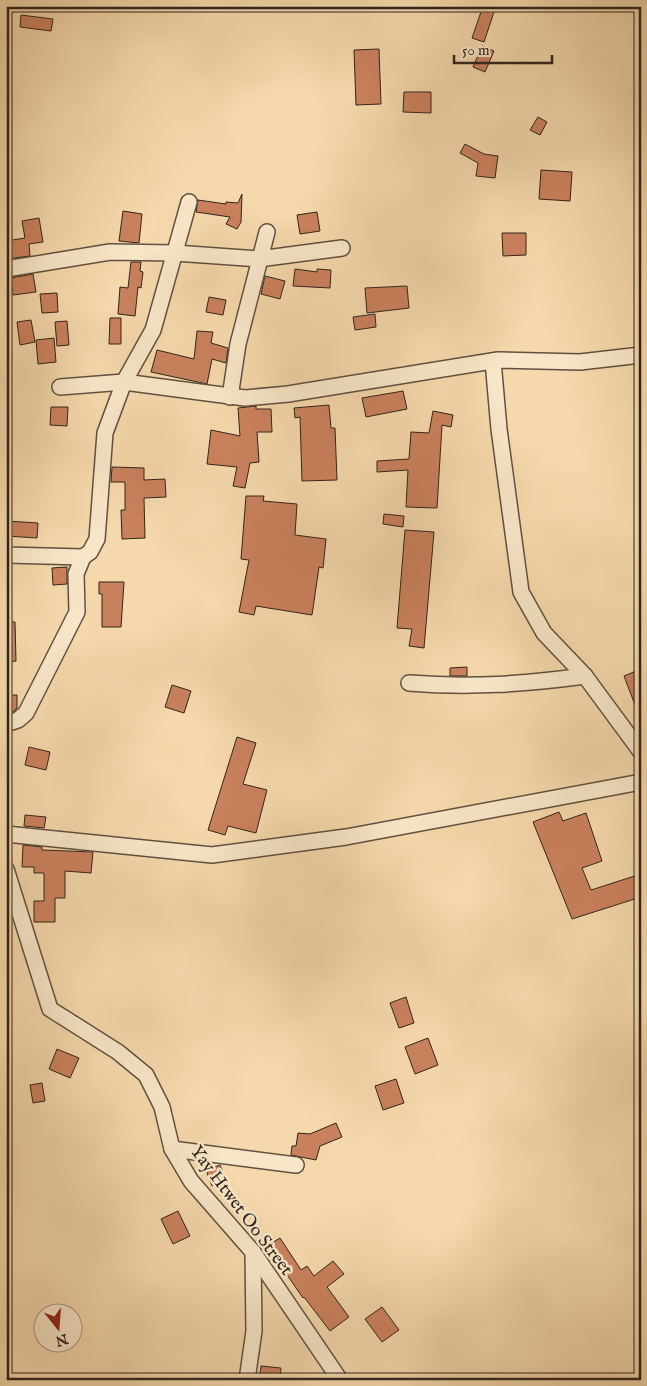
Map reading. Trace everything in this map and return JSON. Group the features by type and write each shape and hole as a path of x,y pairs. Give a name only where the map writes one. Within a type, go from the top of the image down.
{"street":[{"path":"6,555 82,557 90,552 97,540 105,433 124,382 153,330 189,202"},
{"path":"230,397 238,344 267,232"},
{"path":"6,270 110,252 174,253 259,259 342,248"},
{"path":"60,387 124,382 230,397 288,394 493,361 580,362 641,355"},
{"path":"493,361 501,448 521,592 544,632 585,676 641,752"},
{"path":"6,724 18,720 26,713 77,612 76,574 82,557"},
{"path":"409,683 448,686 511,685 585,676"},
{"path":"6,834 212,855 346,836 641,782"},
{"name":"Yay Htwet Oo Street","path":"6,868 50,1010 118,1052 146,1075 162,1107 172,1149 191,1181 253,1252 340,1380"},
{"path":"172,1149 296,1165"},
{"path":"247,1380 254,1331 253,1252"}],"building":[{"path":"483,6 496,6 484,42 472,38"},
{"path":"21,15 53,19 51,31 20,27"},
{"path":"482,46 494,51 485,72 473,67"},
{"path":"379,49 381,104 356,105 354,50"},
{"path":"404,92 431,92 431,113 403,112"},
{"path":"538,117 547,122 540,135 530,130"},
{"path":"465,144 484,154 498,156 495,178 476,176 478,163 460,153"},
{"path":"541,170 572,172 570,201 539,199"},
{"path":"242,194 241,222 237,229 226,224 230,217 196,212 198,200 226,204 226,202 238,203"},
{"path":"123,211 142,214 139,243 119,241"},
{"path":"317,212 320,231 300,234 297,215"},
{"path":"39,218 43,242 29,244 30,256 6,259 6,241 25,238 22,221"},
{"path":"502,233 526,233 526,255 503,256"},
{"path":"131,262 141,262 140,271 143,272 141,288 138,287 135,316 118,314 120,287 128,288"},
{"path":"295,269 317,272 317,269 331,270 330,288 293,286"},
{"path":"33,274 36,292 13,295 11,278"},
{"path":"265,276 285,281 280,299 261,294"},
{"path":"407,286 409,308 367,313 365,288"},
{"path":"57,293 58,312 42,313 40,294"},
{"path":"209,297 226,300 223,315 206,312"},
{"path":"375,314 376,327 355,330 353,317"},
{"path":"110,318 121,318 121,344 109,344"},
{"path":"31,320 35,342 20,345 17,322"},
{"path":"67,321 69,345 57,346 55,322"},
{"path":"197,331 213,332 211,343 228,348 226,363 212,359 207,384 151,372 157,350 194,359"},
{"path":"54,338 56,362 38,364 36,340"},
{"path":"403,391 407,409 366,417 362,398"},
{"path":"329,405 331,428 335,428 337,480 302,481 300,417 295,418 294,408"},
{"path":"256,406 256,409 271,409 272,432 257,432 259,462 250,463 245,488 233,486 237,467 207,464 211,430 240,436 238,408"},
{"path":"51,407 68,407 67,426 50,425"},
{"path":"433,411 453,415 451,427 442,425 437,508 406,507 408,470 377,472 377,461 409,459 411,432 429,433"},
{"path":"112,467 144,468 144,480 165,479 166,497 144,498 145,538 122,539 121,510 125,510 125,482 111,482"},
{"path":"246,496 264,496 263,501 297,504 295,535 326,539 323,568 319,567 312,615 256,606 254,615 239,612 249,560 241,559"},
{"path":"384,514 404,516 403,527 383,524"},
{"path":"6,521 38,523 37,538 6,536"},
{"path":"405,530 434,532 424,648 409,646 412,629 397,628"},
{"path":"67,567 67,584 53,585 52,568"},
{"path":"99,582 124,582 121,627 102,627 102,594 99,594"},
{"path":"6,622 15,622 16,661 6,662"},
{"path":"467,667 467,676 450,676 450,668"},
{"path":"641,669 641,718 640,718 624,676"},
{"path":"172,685 191,691 184,713 165,707"},
{"path":"6,695 17,695 17,708 13,712 6,713"},
{"path":"237,737 256,743 243,784 267,790 256,833 228,826 225,835 208,830"},
{"path":"29,747 50,752 46,770 25,765"},
{"path":"559,812 563,821 586,813 602,861 582,868 591,890 641,874 641,897 572,919 533,822"},
{"path":"25,815 46,817 44,828 24,826"},
{"path":"23,845 42,847 42,850 93,852 91,873 65,871 65,898 55,898 55,922 34,922 34,901 44,901 44,873 34,873 34,867 22,867"},
{"path":"406,997 414,1023 399,1028 390,1003"},
{"path":"428,1038 438,1065 415,1074 405,1047"},
{"path":"57,1049 79,1058 70,1078 49,1069"},
{"path":"396,1079 404,1103 383,1110 375,1086"},
{"path":"42,1083 45,1101 33,1103 30,1085"},
{"path":"336,1123 342,1137 320,1146 316,1160 291,1155 292,1146 296,1146 298,1133 310,1134"},
{"path":"220,1165 226,1180 212,1186 206,1170"},
{"path":"178,1211 190,1236 173,1244 161,1219"},
{"path":"280,1238 301,1270 307,1266 314,1276 333,1261 344,1274 327,1287 349,1317 330,1331 303,1298 267,1246"},
{"path":"382,1307 399,1330 382,1342 365,1319"},
{"path":"261,1366 281,1368 280,1380 259,1380"}]}
